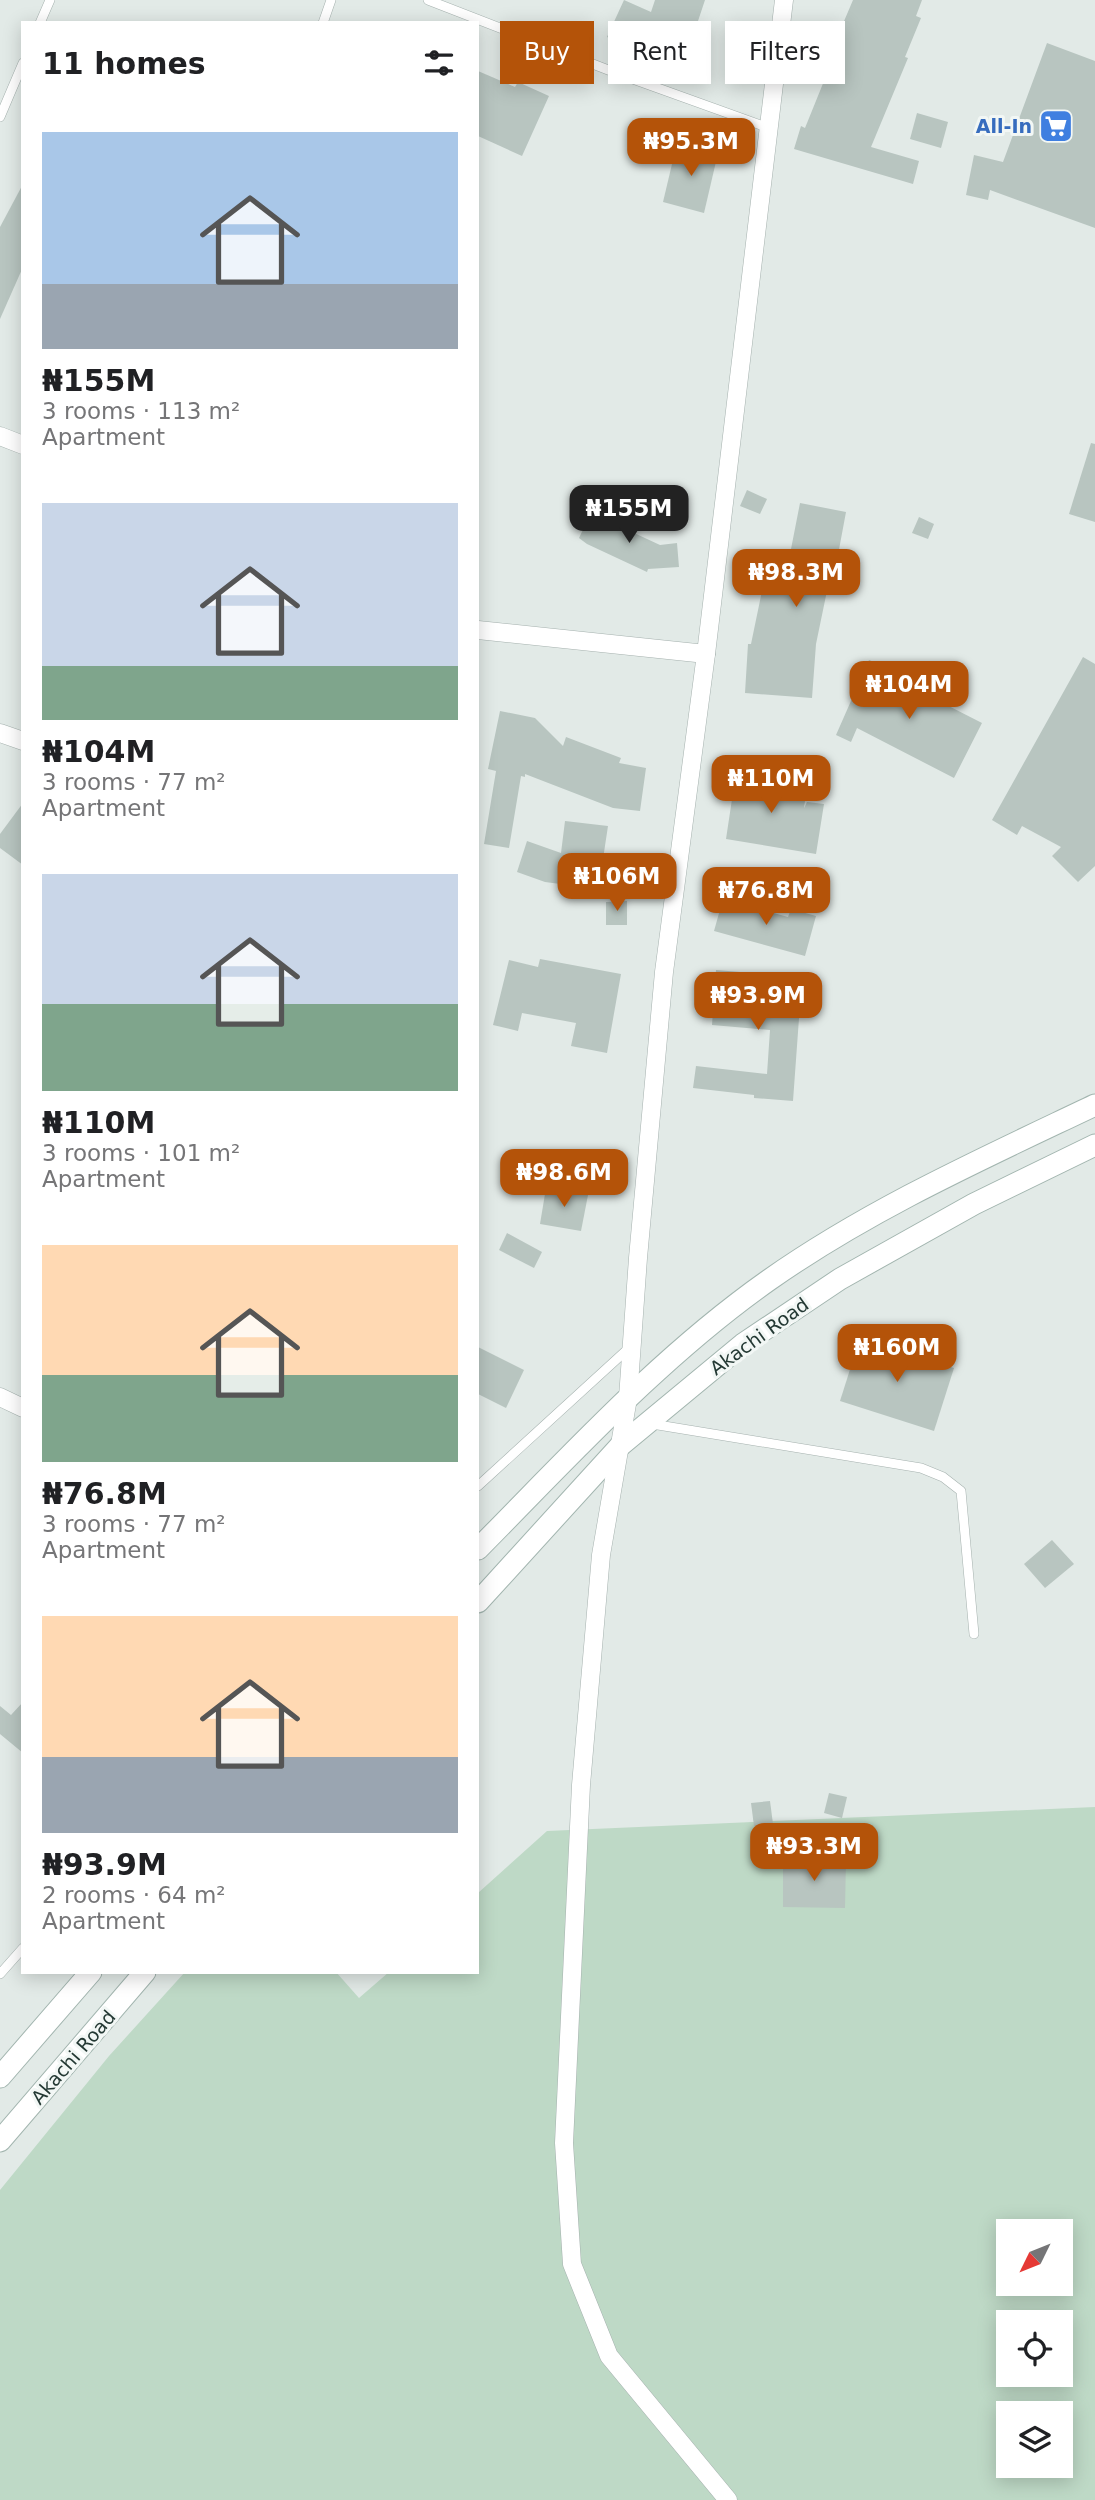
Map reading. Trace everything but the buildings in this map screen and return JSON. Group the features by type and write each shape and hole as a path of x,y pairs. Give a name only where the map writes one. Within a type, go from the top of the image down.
{"main road":[{"name":"Akachi Road","path":"479,1548 628,1398 692,1339 769,1280 824,1245 947,1175 1095,1105"},
{"name":"Akachi Road","path":"479,1601 621,1445 743,1344 840,1279 974,1204 1095,1145"},
{"path":"0,2077 89,1974"},
{"name":"Akachi Road","path":"0,2141 143,1974"}],"street":[{"path":"728,2500 609,2356 572,2264 564,2143 581,1785 601,1555 628,1398 664,972 706,654 784,0"},
{"path":"0,436 21,444"},
{"path":"479,630 706,654"},
{"path":"0,733 21,740"},
{"path":"0,1397 21,1407"}],"lane":[{"path":"41,21 50,0"},
{"path":"324,21 331,0"},
{"path":"428,0 616,73 769,128"},
{"path":"0,117 21,68"},
{"path":"479,1485 631,1347"},
{"path":"647,1423 921,1468 943,1477 961,1491 974,1634"},
{"path":"0,1974 21,1950"}],"green space":[{"path":"1095,1807 1095,2500 0,2500 0,2190 109,2056 183,1974 338,1974 359,1998 387,1974 479,1974 479,1892 547,1831"}],"place":[{"name":"All-In","path":"1056,126"}]}
